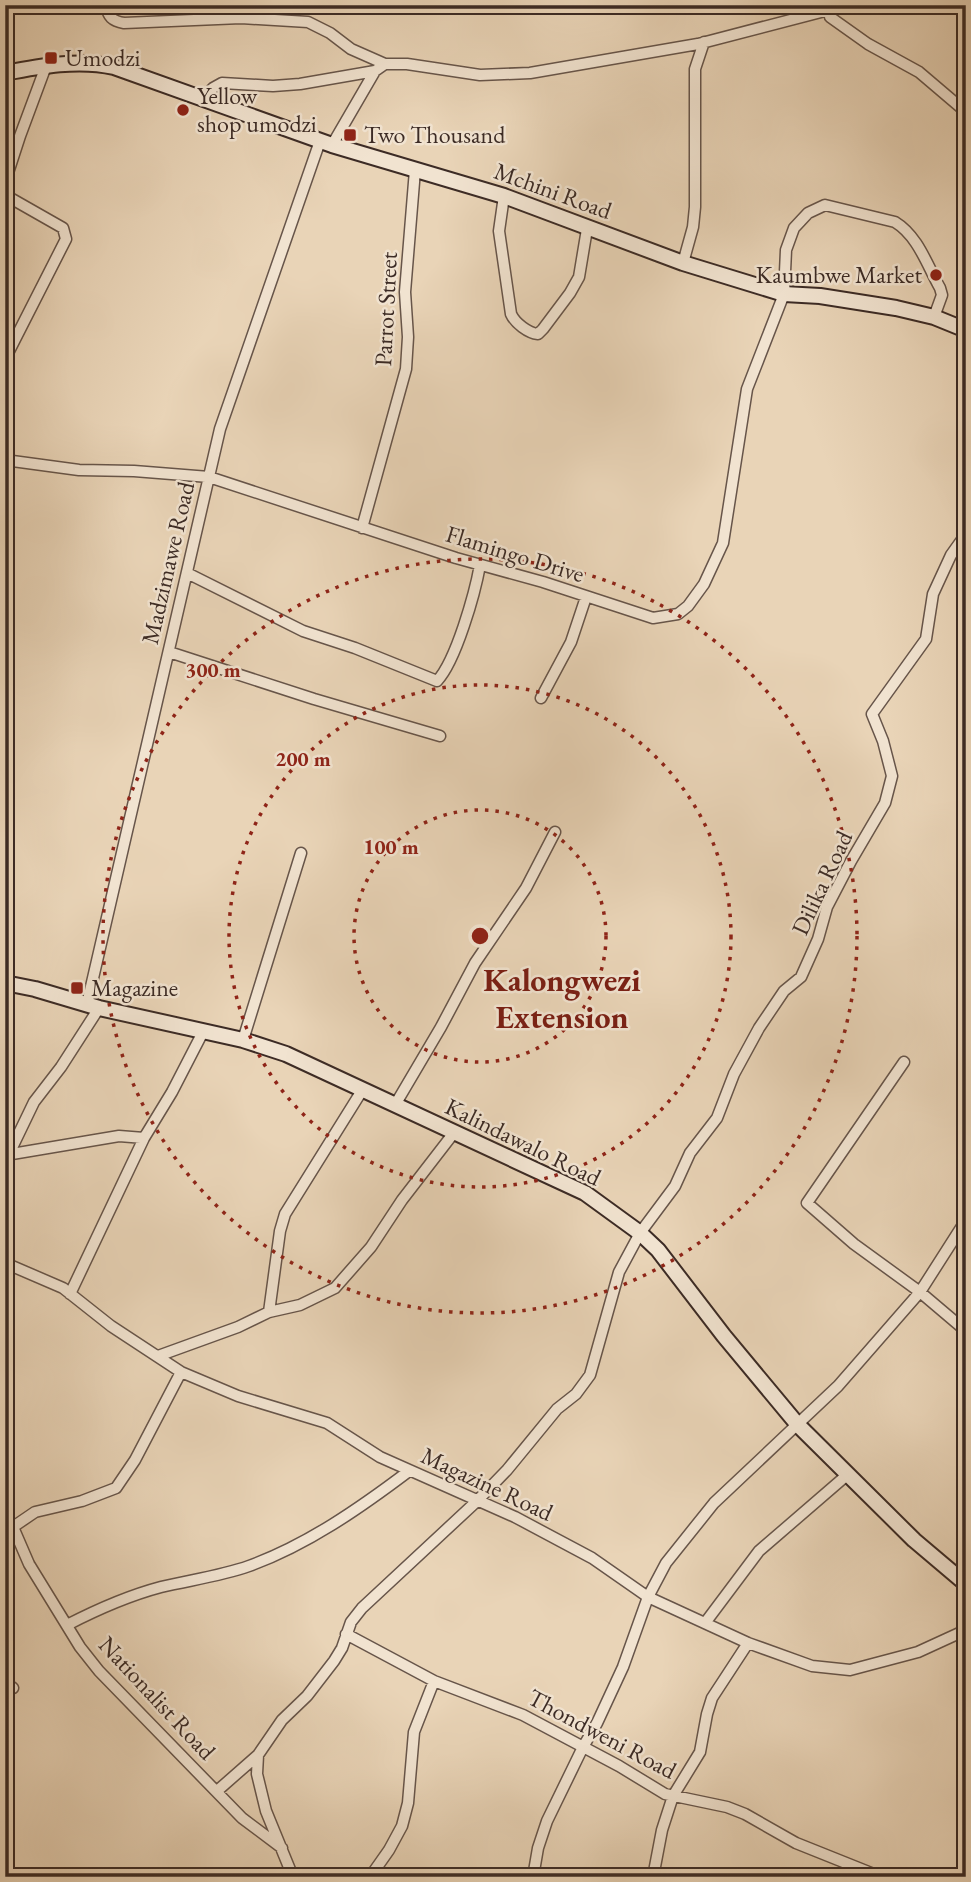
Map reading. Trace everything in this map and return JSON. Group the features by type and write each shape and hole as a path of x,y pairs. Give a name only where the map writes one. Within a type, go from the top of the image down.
{"street":[{"path":"106,5 109,17 115,22 124,23 241,18 308,22 330,33 351,49 385,64 407,64 480,75 530,73 704,43 807,15 830,12 848,5"},
{"path":"799,5 807,15"},
{"path":"830,12 830,18 868,44 919,72 966,112"},
{"path":"683,263 693,227 695,207 695,69 704,43"},
{"name":"Mchini Road","path":"5,73 46,66 96,63 114,67 326,143 504,196 683,263 784,294 820,296 897,308 934,317 966,330"},
{"path":"202,99 222,83 273,86 300,84 375,71 385,64"},
{"path":"5,182 46,66"},
{"name":"Madzimawe Road","path":"6,1156 34,1102 61,1067 93,1006 220,429 326,143 375,71"},
{"name":"Parrot Street","path":"362,528 406,369 408,337 405,292 415,170"},
{"path":"5,195 63,228 66,239 5,359"},
{"path":"504,196 499,231 511,314 515,321 532,334 538,334 543,329 575,285 582,266 587,229"},
{"name":"Flamingo Drive","path":"5,460 79,470 209,477 362,528 653,618 666,617 678,614 688,606 704,584 723,543 747,389 784,294 786,250 794,228 808,213 822,205 895,222 908,231 942,292 934,317"},
{"name":"Dilika Road","path":"640,1233 675,1186 690,1153 717,1118 734,1074 759,1028 784,992 801,977 818,939 827,907 885,803 892,776 883,741 872,714 926,639 933,594 951,555 966,534"},
{"path":"187,573 303,631 355,648 438,681 461,633 475,591 480,565"},
{"path":"541,698 572,642 586,597"},
{"path":"169,652 302,696 440,736"},
{"path":"395,1105 475,963 526,888 555,832"},
{"path":"243,1040 301,853"},
{"name":"Kalindawalo Road","path":"5,983 93,1006 204,1030 286,1054 453,1134 585,1193 640,1233 658,1250 724,1336 798,1425 914,1540 966,1584"},
{"path":"70,1294 112,1200 204,1030"},
{"path":"904,1062 807,1203 854,1244 920,1292 966,1331"},
{"path":"269,1312 280,1231 285,1214 363,1089"},
{"path":"158,1356 238,1327 269,1312 300,1305 335,1288 371,1247 402,1200 453,1134"},
{"path":"6,1156 119,1136 144,1139"},
{"path":"533,1877 538,1848 547,1821 623,1667 648,1597 666,1563 714,1503 838,1386 920,1292 966,1220"},
{"path":"217,1791 258,1755 282,1720 307,1696 334,1661 351,1622 362,1608 477,1501 507,1470 557,1409 576,1394 590,1376 619,1272 640,1233"},
{"name":"Magazine Road","path":"5,1263 50,1280 111,1326 181,1372 238,1396 327,1423 380,1457 515,1517 592,1558 648,1597 748,1643 812,1666 850,1670 918,1652 966,1630"},
{"path":"9,1525 35,1512 82,1501 116,1488 135,1460 181,1372"},
{"path":"67,1625 110,1603 158,1588 247,1567 283,1552 372,1498 409,1471"},
{"path":"705,1623 759,1551 848,1475"},
{"name":"Nationalist Road","path":"9,1525 79,1647 99,1671 242,1818 282,1848"},
{"name":"Thondweni Road","path":"346,1634 434,1681 523,1715 657,1789 673,1796 727,1807 796,1843 881,1877"},
{"path":"653,1877 673,1796 700,1752 712,1699 748,1643"},
{"path":"370,1877 402,1826 408,1803 414,1732 434,1681"},
{"path":"258,1755 257,1774 266,1811 293,1877"}],"place":[{"name":"Umodzi","path":"51,58"},
{"name":"Yellow shop umodzi","path":"183,110"},
{"name":"Two Thousand","path":"350,135"},
{"name":"Kaumbwe Market","path":"936,275"},
{"name":"Magazine","path":"77,988"}],"district":[{"name":"Kalongwezi Extension","path":"562,998"}]}
